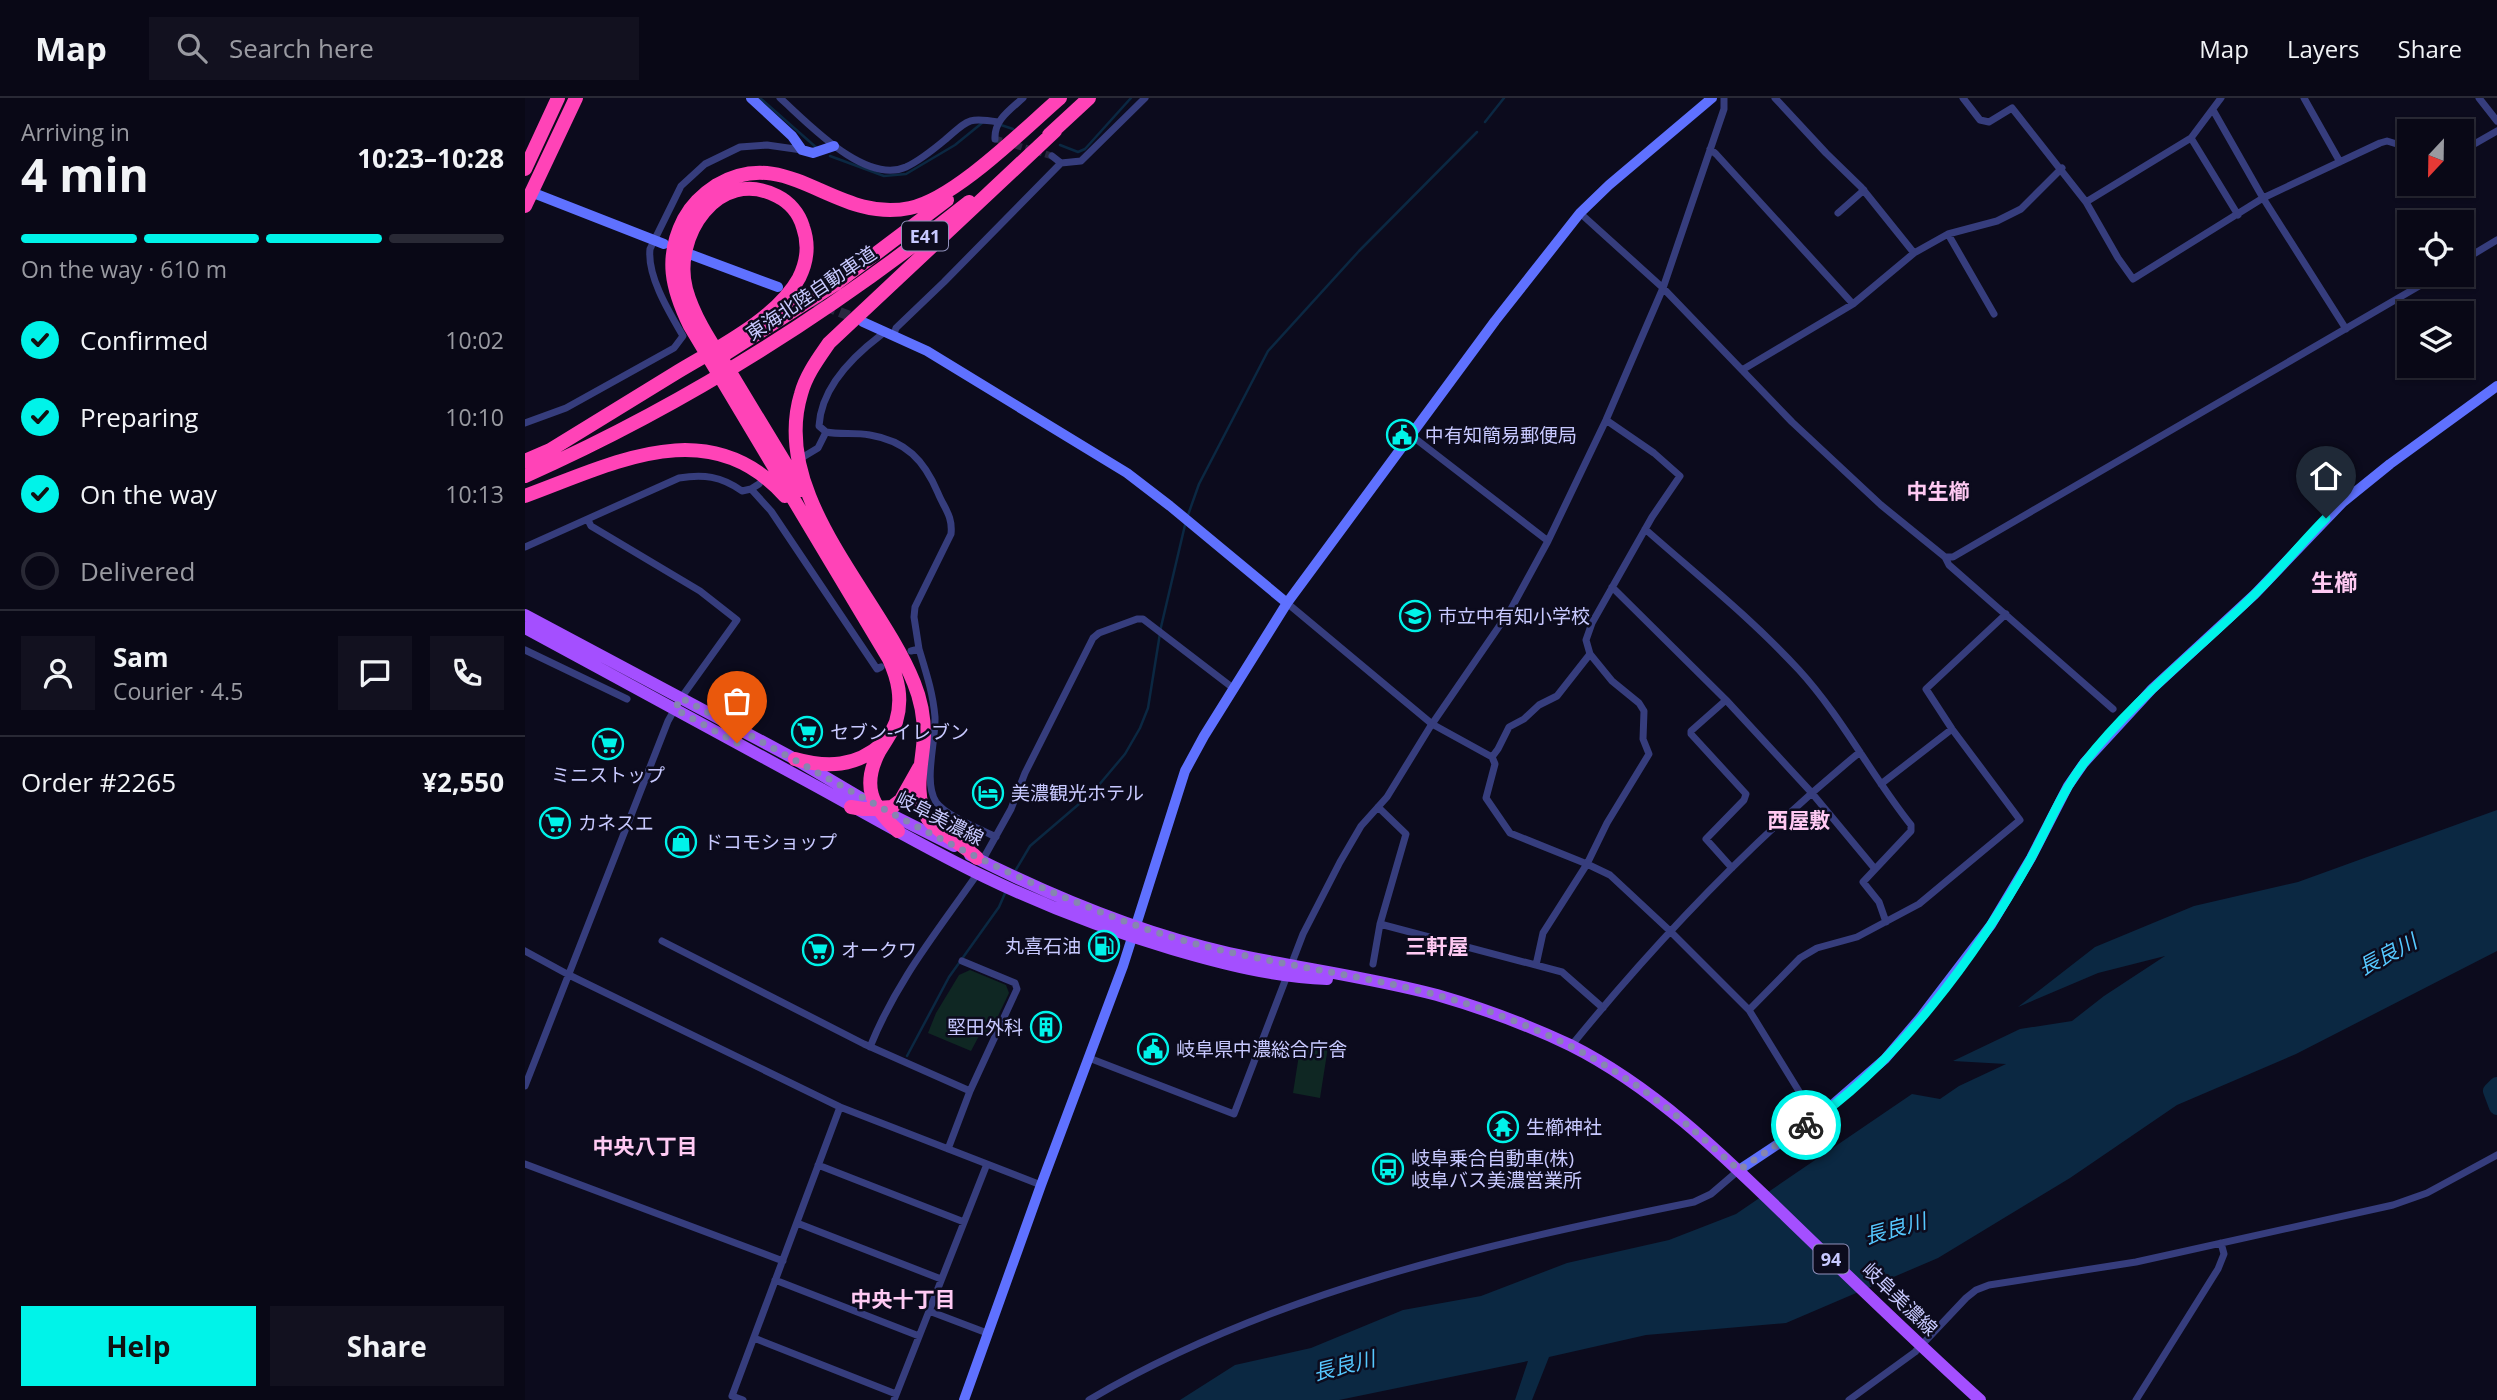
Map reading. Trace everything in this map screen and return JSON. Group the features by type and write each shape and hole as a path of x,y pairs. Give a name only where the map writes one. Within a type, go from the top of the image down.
{"highway":[{"path":"525,169 558,98"},
{"path":"525,206 528,191 576,98"},
{"path":"979,864 964,845 934,826 926,816 921,798 923,718 914,684 898,648 821,534 699,342 674,289 673,251 685,216 695,203 708,191 744,174 763,172 802,182 862,208 888,211 913,208 932,201 953,188 1059,98"},
{"name":"東海北陸自動車道","path":"525,461 684,381 798,310 882,251 983,172 1065,98"},
{"name":"東海北陸自動車道","path":"742,346 845,296 892,262 1055,131 1089,98"},
{"path":"821,534 796,446 797,409 808,376 829,344 846,326 1055,131"},
{"path":"684,381 715,348 742,346 758,321 790,290 798,278 807,251 802,221 783,199 769,192 755,188 741,189 713,202 698,220 687,241 684,257 686,288 700,321 715,348 821,534 896,675 898,715 875,762 869,784 876,807 898,831"},
{"name":"東海北陸自動車道","path":"525,476 615,433 684,381"},
{"path":"525,496 640,455 684,448 703,450 741,462 773,483 821,534"},
{"path":"795,759 828,765 856,760 879,747 890,735"},
{"path":"851,807 892,807 901,800 922,760"}],"main road":[{"name":"岐阜美濃線","path":"525,615 851,807 898,831 979,864"},
{"name":"岐阜美濃線","path":"525,628 795,759 1010,881 1135,931 1240,967 1366,980 1437,995 1508,1019 1571,1046 1635,1085 1685,1122 1739,1170 1979,1400"}],"street":[{"path":"751,98 792,136 802,150"},
{"path":"780,98 834,146 864,164 886,171 905,167 927,154 966,122 976,118 997,124"},
{"path":"995,139 997,124 1023,98"},
{"path":"996,837 945,811 936,802 931,789 935,718 932,687 915,650 914,617 915,607 951,534 949,512 921,460 907,449 868,434 825,432 819,426 820,415 830,388 847,366 881,335 896,328 1061,163 1081,161 1145,98"},
{"path":"964,1400 1135,931 1185,771 1287,603 1495,321 1580,214 1609,185 1712,98"},
{"path":"1089,1058 1234,1114 1303,934 1340,862 1361,826 1387,797 1432,724 1511,610 1548,541 1606,420 1663,288 1724,109 1724,98"},
{"path":"1775,98 1864,190 1914,253"},
{"path":"1963,98 1980,120 1989,122 2012,108 2087,202 2118,258 2133,279 2263,198 2388,141 2397,144"},
{"path":"2087,202 2191,138 2221,98"},
{"path":"2304,98 2340,162"},
{"path":"2479,98 2497,121"},
{"path":"2213,110 2263,198 2346,329"},
{"path":"2475,144 2497,131"},
{"path":"2191,138 2238,215"},
{"path":"525,423 546,417 578,401 674,348 683,335 665,305 649,258 650,248 660,242 681,186 705,164 740,147 767,145 813,153 834,146"},
{"path":"1710,149 1853,304"},
{"path":"1052,156 1061,163"},
{"path":"1742,370 1853,304 1914,253 1948,234 1997,221 2021,209 2062,168"},
{"path":"1838,213 1864,190"},
{"path":"528,191 660,242"},
{"path":"1580,214 1663,288 1792,422 1858,484 1945,557 1949,565 2113,709"},
{"path":"1948,234 1994,314"},
{"path":"2474,254 2497,240"},
{"path":"692,256 778,287"},
{"path":"1945,557 1953,557 2418,287"},
{"path":"863,321 927,351 1127,474 1432,724 1492,757 1495,764 1486,798 1510,833 1587,864 1617,880 1749,1010 1818,1121"},
{"path":"1089,1400 1126,1378 1212,1337 1273,1312 1505,1241 1694,1202 1711,1194 1739,1170 1818,1121 1885,1059 1991,925 2031,858 2068,786 2103,740 2152,689 2255,594 2343,502 2497,386"},
{"path":"1535,965 1543,933 1587,864 1607,823 1649,754 1643,739 1644,711 1639,703 1612,681 1590,654 1586,640 1645,528 1681,476 1654,453 1606,420"},
{"path":"803,457 818,448 825,432"},
{"path":"1412,436 1548,541"},
{"path":"525,547 679,478 700,474 719,478 742,491 759,484"},
{"path":"751,489 771,511 877,669 881,667"},
{"path":"525,1086 668,721 737,620 699,590 591,526 588,520"},
{"path":"1645,528 1730,601 1799,670 1838,718 1911,825 1911,831 1863,882 1879,902 1886,922"},
{"path":"1612,587 1726,700 1811,792 1875,869"},
{"path":"1749,1010 1800,958 1817,948 1857,937 1919,904 2020,820 1952,729 1927,689 2005,614"},
{"path":"870,1047 884,1012 919,953 936,933 996,837 1093,638 1099,633 1143,619 1233,688"},
{"path":"525,650 627,699"},
{"path":"1492,757 1509,727 1524,719 1539,705 1557,696 1590,654"},
{"path":"1726,700 1691,731 1746,794 1744,800 1706,839 1732,868"},
{"path":"1881,784 1952,729"},
{"path":"1571,1046 1669,930 1811,792 1860,752"},
{"path":"1373,964 1380,924 1406,834 1378,807"},
{"path":"1380,924 1562,972 1603,1008"},
{"path":"662,941 870,1047 970,1091"},
{"path":"525,951 840,1107 1041,1185"},
{"path":"948,1149 970,1091 1017,989 1015,983 962,961"},
{"path":"743,1400 732,1396 840,1107"},
{"path":"1849,1400 1922,1346 1966,1298 1989,1285 2136,1262 2409,1201 2497,1155"},
{"path":"525,1164 783,1261"},
{"path":"754,1338 895,1397 986,1164"},
{"path":"818,1165 964,1222"},
{"path":"797,1223 941,1279"},
{"path":"2136,1400 2218,1269 2224,1254 2221,1243"},
{"path":"775,1280 919,1336"},
{"path":"929,1311 987,1334"}],"green space":[{"path":"970,970 1006,985 1009,993 988,1037 980,1034 971,1051 928,1033 936,1013 959,975"},
{"path":"1301,1042 1328,1047 1320,1098 1293,1093"}],"water":[{"name":"長良川","path":"2497,810 2497,951 2296,1054 2177,1105 2070,1178 1938,1258 1786,1323 1646,1335 1549,1357 1532,1400 1515,1400 1528,1361 1339,1400 1180,1400 1235,1365 1311,1348 1403,1310 1481,1296 1567,1263 1669,1240 1736,1214 1912,1094 1940,1099 1959,1086 2006,1064 1953,1061 2020,1029 2072,1021 2104,996 2165,956 2098,973 2018,1007 2095,947 2194,906 2298,882"}],"waterway":[{"path":"760,98 818,149"},
{"path":"1060,145 1078,152 1085,149 1131,98"},
{"path":"1485,122 1504,98"},
{"path":"830,156 884,176 906,174 955,145 982,123"},
{"path":"998,124 1013,129"},
{"path":"1188,515 1199,484 1268,351 1359,251 1477,132"},
{"path":"1014,873 1030,846 1093,792 1125,754 1140,728 1148,708 1161,627 1185,525"},
{"path":"907,1056 949,977 999,907 1006,891"},
{"path":"2497,1085 2491,1091 2497,1107"}],"tunnel":[{"path":"995,139 1052,156"},
{"path":"784,290 860,320"}],"way so far":[{"path":"737,743 675,709 681,698 795,759 876,807 982,861 1050,892 1136,926 1226,952 1437,995 1508,1019 1571,1046 1625,1078 1685,1122 1739,1170 1806,1125"}],"place":[{"name":"中有知簡易郵便局","path":"1402,435"},
{"name":"市立中有知小学校","path":"1415,616"},
{"name":"セブン-イレブン","path":"807,732"},
{"name":"ミニストップ","path":"608,744"},
{"name":"美濃観光ホテル","path":"988,793"},
{"name":"カネスエ","path":"555,823"},
{"name":"ドコモショップ","path":"681,842"},
{"name":"丸喜石油","path":"1104,946"},
{"name":"オークワ","path":"818,950"},
{"name":"堅田外科","path":"1046,1027"},
{"name":"岐阜県中濃総合庁舎","path":"1153,1049"},
{"name":"生櫛神社","path":"1503,1127"},
{"name":"岐阜乗合自動車(株) 岐阜バス美濃営業所","path":"1388,1169"}],"district":[{"name":"中生櫛","path":"1938,491"},
{"name":"生櫛","path":"2334,582"},
{"name":"西屋敷","path":"1799,820"},
{"name":"三軒屋","path":"1437,946"},
{"name":"中央八丁目","path":"645,1146"},
{"name":"中央十丁目","path":"903,1299"}],"route":[{"path":"1806,1125 1849,1092 1885,1059 1952,977 1991,925 2031,858 2068,786 2103,740 2152,689 2255,594 2326,518"}]}
